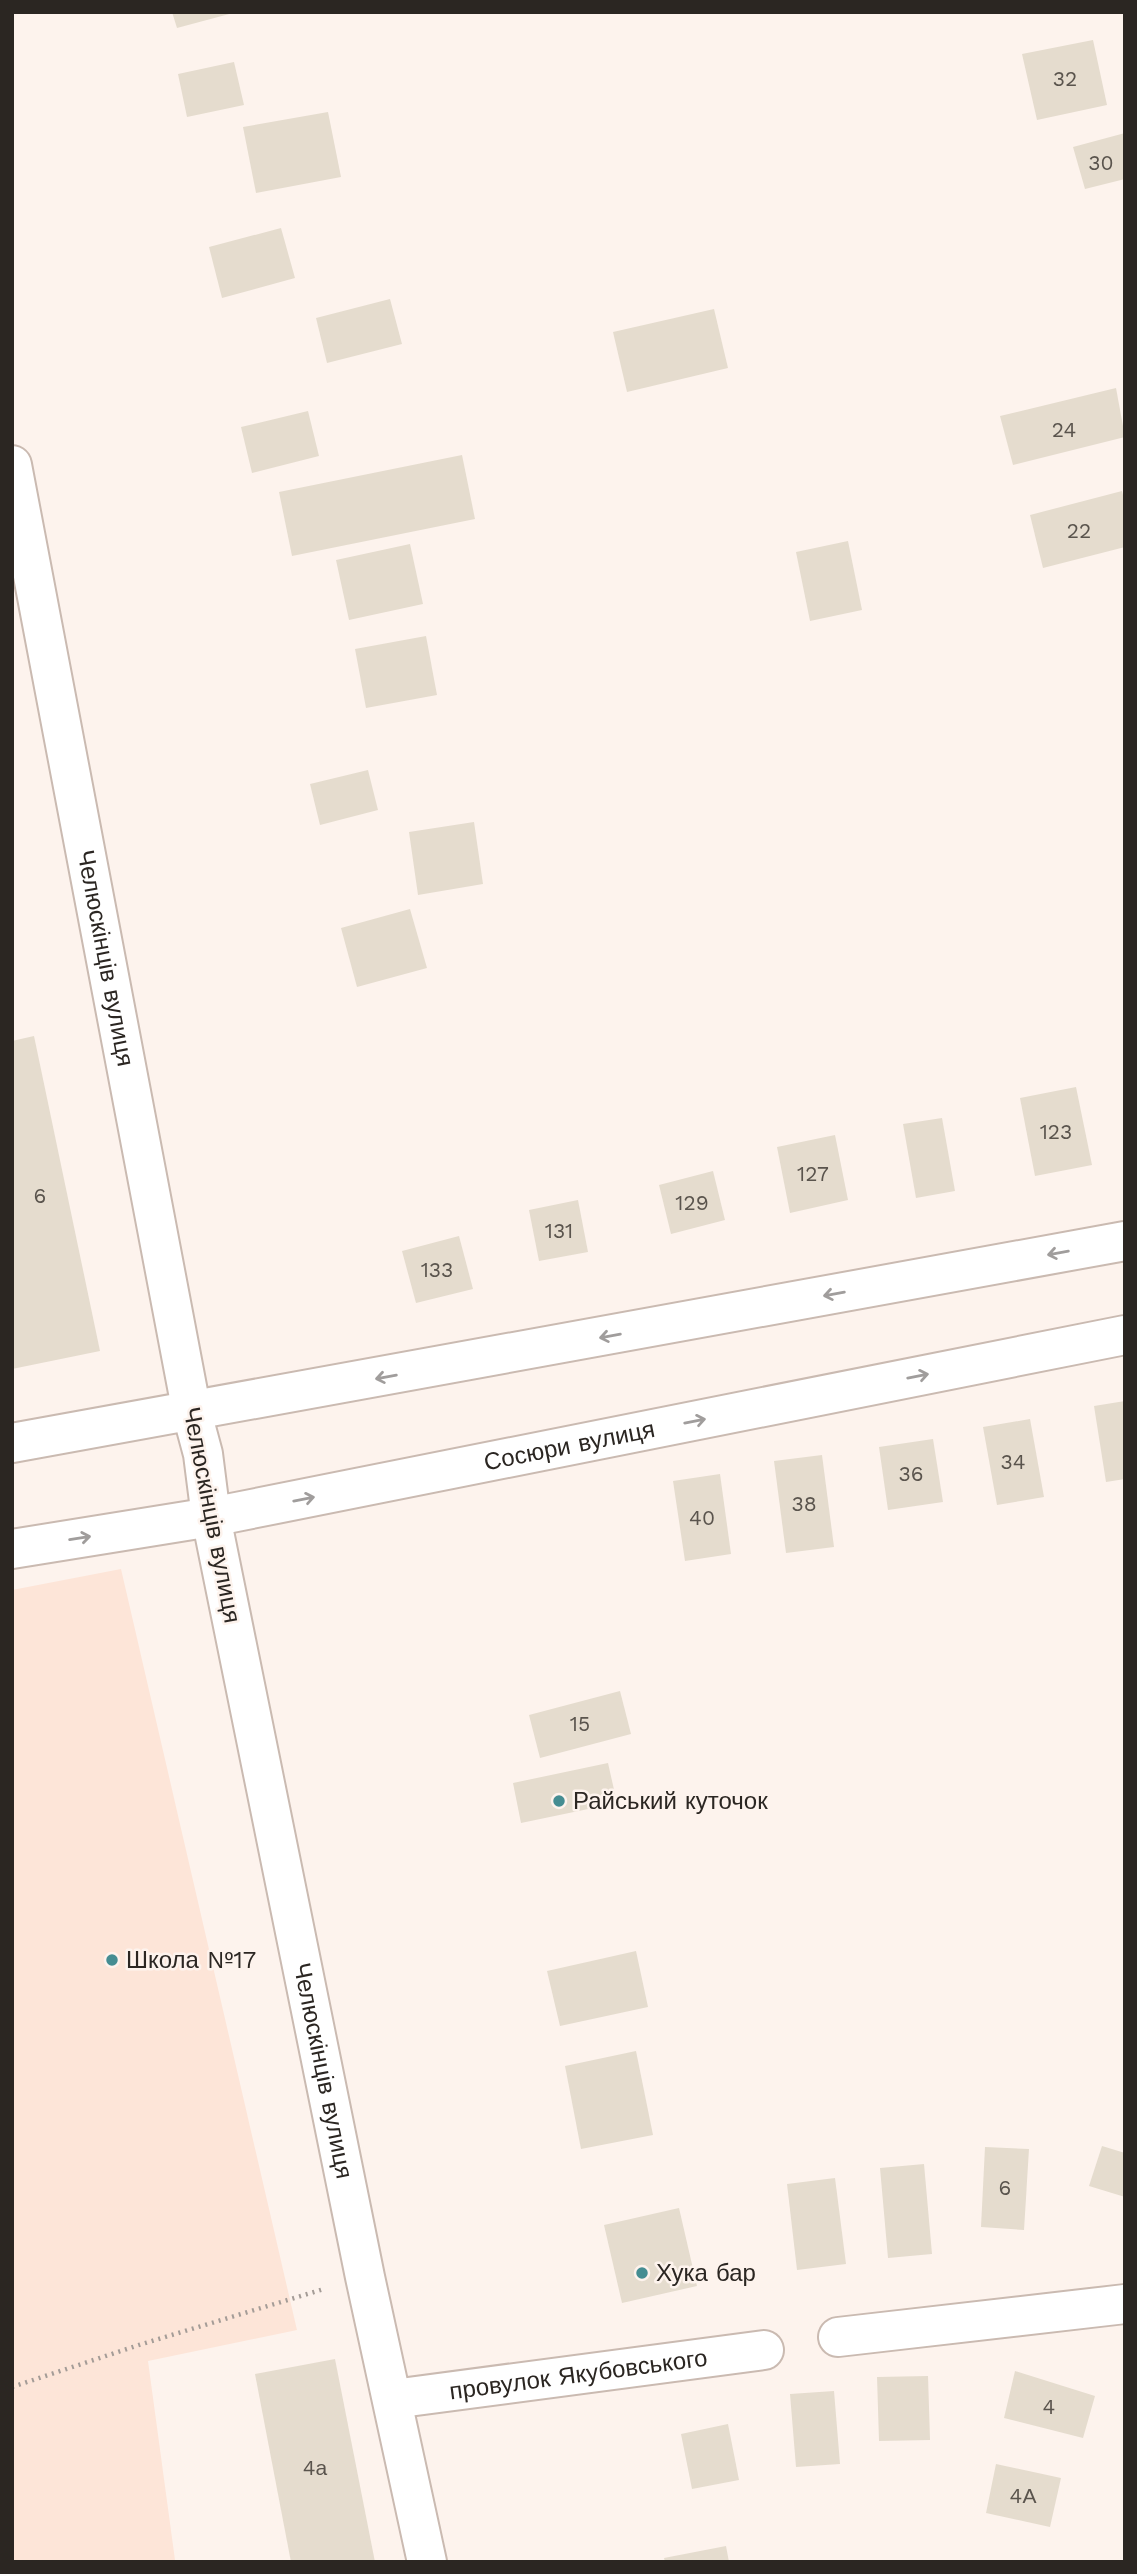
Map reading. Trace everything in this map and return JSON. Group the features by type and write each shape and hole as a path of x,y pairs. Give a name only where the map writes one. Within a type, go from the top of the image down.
{"street":[{"name":"Челюскінців вулиця","path":"12,466 192,1413 203,1454 211,1517 365,2277 427,2562"},
{"path":"12,1443 192,1413 1125,1241"},
{"name":"Сосюри вулиця","path":"12,1549 211,1517 1125,1335"},
{"path":"838,2337 1125,2304"},
{"name":"провулок Якубовського","path":"393,2399 764,2350"}],"path":[{"path":"12,2387 142,2344 365,2277"}],"shaded area":[{"name":"Школа №17","path":"121,1569 297,2330 148,2361 175,2560 12,2562 12,1590"}],"building":[{"path":"172,12 233,12 233,13 177,28"},
{"path":"1093,40 1107,105 1037,120 1022,54"},
{"path":"234,62 244,105 187,117 178,74"},
{"path":"328,112 341,177 256,193 243,127"},
{"path":"1125,133 1125,179 1085,189 1073,147"},
{"path":"281,228 295,278 222,298 209,247"},
{"path":"390,299 402,344 327,363 316,318"},
{"path":"714,309 728,368 627,392 613,332"},
{"path":"1116,388 1125,437 1013,465 1000,416"},
{"path":"308,411 319,456 252,473 241,427"},
{"path":"462,455 475,519 292,556 279,492"},
{"path":"1122,491 1125,503 1125,547 1043,568 1030,515"},
{"path":"848,541 862,610 810,621 796,552"},
{"path":"410,544 423,604 349,620 336,560"},
{"path":"426,636 437,695 366,708 355,649"},
{"path":"368,770 378,810 320,825 310,784"},
{"path":"474,822 483,884 418,895 409,832"},
{"path":"410,909 427,968 357,987 341,928"},
{"path":"34,1036 100,1351 12,1369 12,1041"},
{"path":"1076,1087 1092,1165 1035,1176 1020,1098"},
{"path":"942,1118 955,1191 916,1198 903,1124"},
{"path":"835,1135 848,1200 790,1213 777,1147"},
{"path":"713,1171 725,1220 671,1234 659,1185"},
{"path":"578,1200 588,1252 539,1261 529,1210"},
{"path":"459,1236 473,1289 416,1303 402,1251"},
{"path":"1125,1401 1125,1479 1106,1482 1094,1406"},
{"path":"1030,1419 1044,1497 997,1505 983,1427"},
{"path":"933,1439 943,1502 888,1510 879,1447"},
{"path":"822,1455 834,1547 786,1553 774,1461"},
{"path":"720,1474 731,1554 685,1561 673,1481"},
{"path":"620,1691 631,1734 540,1758 529,1715"},
{"path":"608,1763 617,1803 521,1823 513,1783"},
{"path":"636,1951 648,2007 560,2026 547,1971"},
{"path":"636,2051 653,2135 581,2149 565,2066"},
{"path":"1102,2146 1125,2153 1125,2197 1089,2186"},
{"path":"985,2147 1029,2149 1024,2230 981,2227"},
{"path":"924,2164 932,2254 888,2258 880,2168"},
{"path":"835,2178 846,2264 797,2270 787,2184"},
{"path":"679,2208 697,2286 622,2303 604,2225"},
{"path":"335,2359 375,2562 291,2562 255,2374"},
{"path":"1015,2371 1095,2396 1083,2438 1004,2418"},
{"path":"928,2376 930,2440 879,2441 877,2377"},
{"path":"834,2391 840,2464 796,2467 790,2394"},
{"path":"728,2424 739,2480 692,2489 681,2434"},
{"path":"996,2464 1061,2478 1050,2527 986,2513"},
{"path":"726,2546 729,2562 665,2562 664,2558"}],"place":[{"name":"Райський куточок","path":"559,1801"},
{"name":"Школа №17","path":"112,1960"},
{"name":"Хука бар","path":"642,2273"}]}
